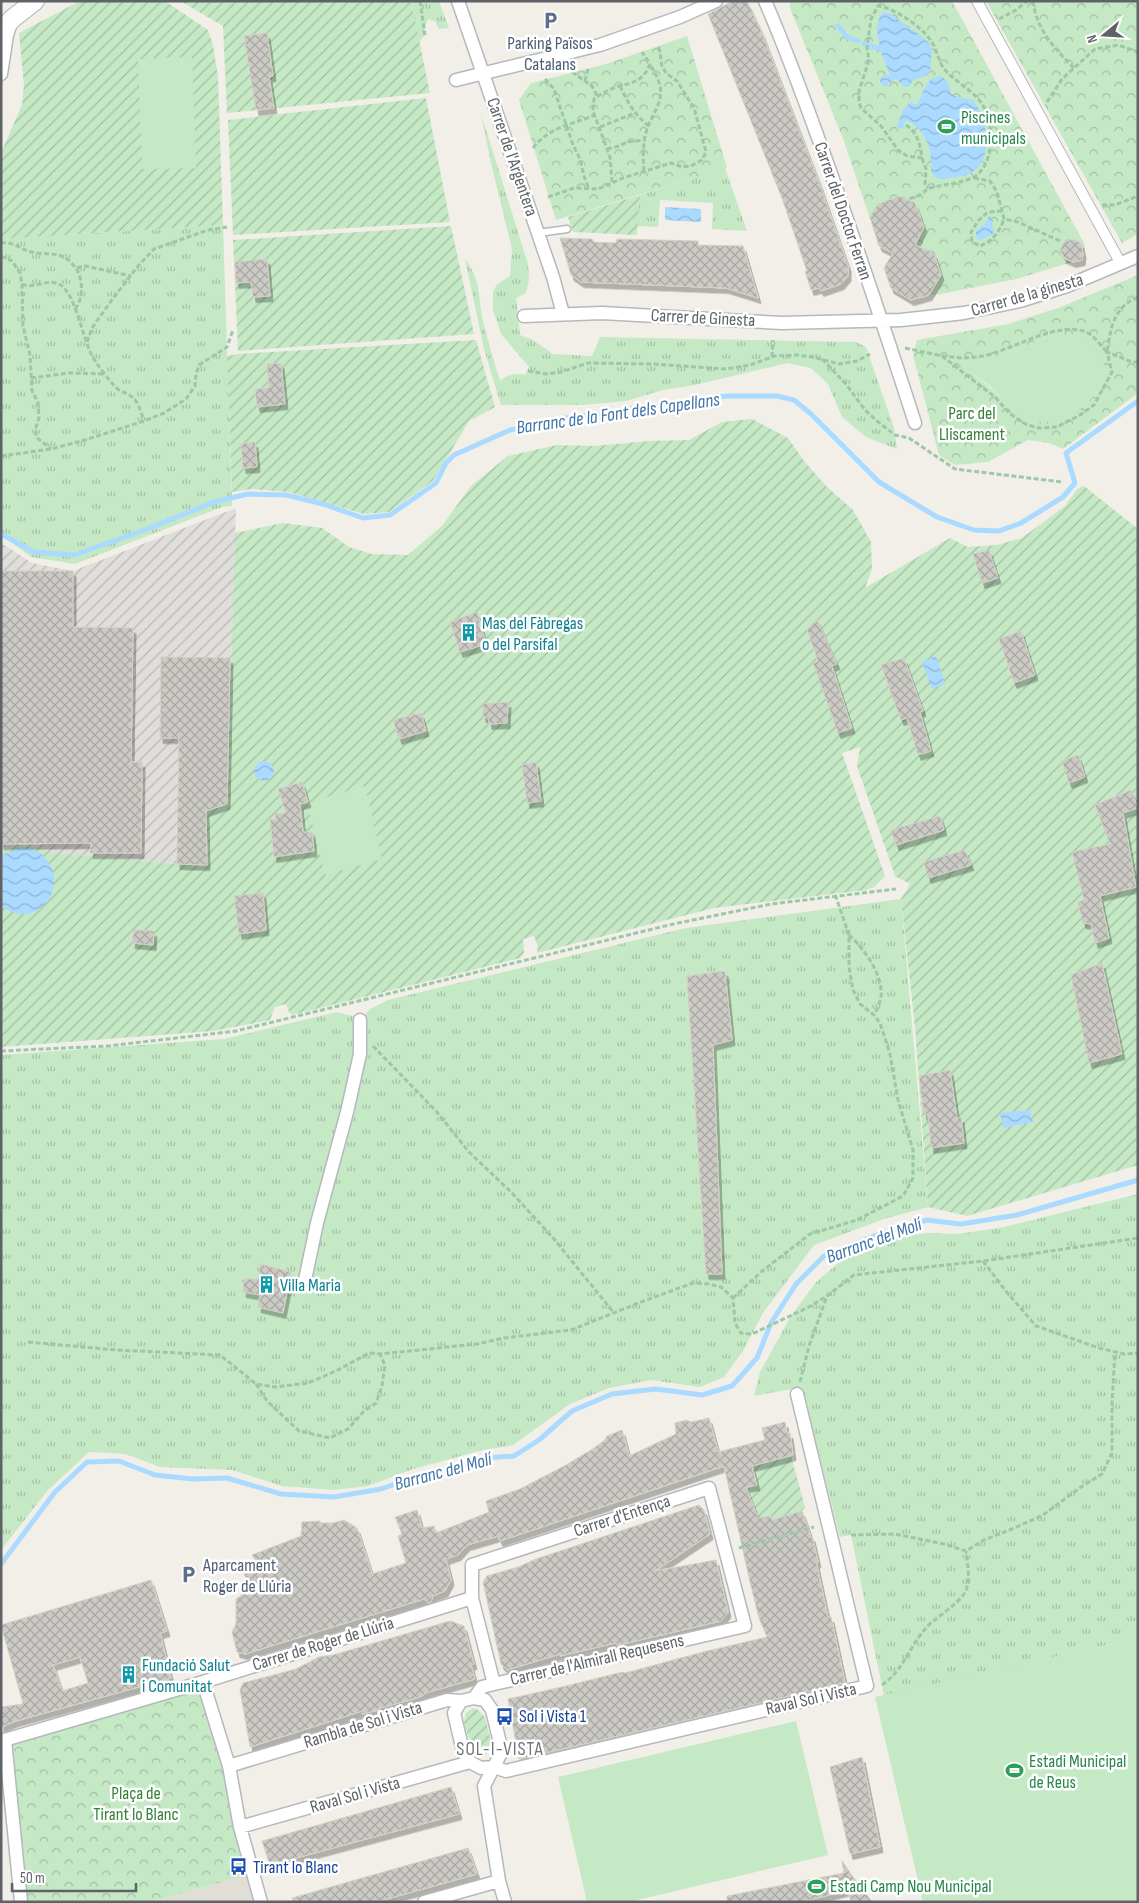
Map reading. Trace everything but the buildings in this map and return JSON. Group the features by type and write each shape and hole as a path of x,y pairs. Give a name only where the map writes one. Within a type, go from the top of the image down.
{"main road":[{"path":"7,25 35,1"}],"street":[{"name":"Carrer de l'Argentera","path":"458,1 553,277 563,314"},
{"path":"456,80 600,45 680,17 716,1"},
{"name":"Carrer del Doctor Ferran","path":"764,1 779,34 817,136 882,320 914,423"},
{"path":"977,1 1121,264"},
{"path":"1,74 7,25"},
{"name":"Carrer de la ginesta","path":"882,320 901,320 964,313 1020,301 1068,286 1138,256"},
{"name":"Carrer de Ginesta","path":"524,316 602,313 782,323 882,320"},
{"path":"305,1280 317,1223 347,1112 360,1054 360,1026"},
{"name":"Raval Sol i Vista","path":"494,1766 506,1771 867,1686 797,1394"},
{"name":"Carrer d'Entença","path":"472,1564 709,1488 727,1552"},
{"name":"Carrer de l'Almirall Requesens","path":"472,1564 472,1598 494,1684 745,1626 727,1552"},
{"name":"Carrer de Roger de Llúria","path":"3,1741 203,1682 472,1598"},
{"path":"203,1682 229,1766 240,1827 261,1902"},
{"name":"Rambla de Sol i Vista","path":"229,1766 447,1700 461,1701 474,1698 482,1688 494,1684"},
{"path":"474,1698 485,1700 492,1710 502,1751 484,1786 499,1881 505,1902"},
{"path":"461,1701 454,1713 463,1751 470,1762 480,1768 494,1766"},
{"path":"3,1741 21,1902"},
{"name":"Raval Sol i Vista","path":"240,1827 470,1762"},
{"path":"424,1902 499,1881"}],"lane":[{"path":"538,234 567,229"}],"path":[{"path":"420,1 425,34"},
{"path":"989,23 1016,10 1027,1"},
{"path":"1033,1 1034,13 1044,34 1074,68"},
{"path":"922,158 907,156 898,150 881,126 861,108 858,102 859,91 869,60 867,48 871,19 878,6 889,7 919,28 932,42 940,64 953,79 976,96 985,108 990,127 990,151 983,168 973,178"},
{"path":"1038,113 1062,79 1096,48 1118,45 1138,52"},
{"path":"548,197 574,188 598,189 644,171 671,164 691,166 702,160 706,152 694,108 677,80 667,74 662,67 659,46"},
{"path":"642,52 662,88 661,97 645,140 644,171"},
{"path":"612,182 607,149 594,115 594,99 602,93 620,86 630,85 637,81 646,74 650,64"},
{"path":"586,81 588,68"},
{"path":"572,72 592,86 597,96"},
{"path":"545,79 554,89 572,145 580,159 589,189"},
{"path":"620,86 628,103 641,120 649,126"},
{"path":"600,127 635,112"},
{"path":"533,148 548,133 565,124 594,115"},
{"path":"906,125 912,129 917,137 926,169 925,184 928,188"},
{"path":"607,149 627,142 645,140"},
{"path":"907,200 920,196 928,188 949,185 973,178 990,181 997,192 1004,218 1002,227 988,243 980,246 972,242 971,232 988,212 1002,211"},
{"path":"1088,204 1115,205 1138,196"},
{"path":"1004,218 1018,222 1060,241"},
{"path":"86,342 92,328 154,248 208,230 226,227"},
{"path":"1,243 15,244 21,249 58,255 67,259 76,268 81,282 80,300 75,309"},
{"path":"1,256 12,261 20,273 23,326 30,355 32,391 38,402 39,418 36,427 36,437 51,449"},
{"path":"76,268 85,266 131,276"},
{"path":"22,284 26,286 60,284 72,302 94,360 118,390 130,395 137,403 144,421"},
{"path":"941,356 996,398 1010,413 1027,425 1040,428 1057,426 1080,415 1094,404 1112,372 1107,352 1111,328 1119,310 1138,297"},
{"path":"890,345 941,356 976,357 994,354 1050,332 1063,329 1088,333 1107,352 1132,362 1138,362"},
{"path":"1,456 51,449 85,440 164,413 186,399 195,386 199,365 227,346 233,330"},
{"path":"772,357 773,340"},
{"path":"528,371 546,374 561,372 588,363 653,364 726,369 750,365 772,357 796,354 838,364 857,361 870,354"},
{"path":"822,359 846,384 865,410 877,421 895,435 909,438 955,469 1062,482"},
{"path":"31,378 68,373 106,374"},
{"path":"1,1051 108,1046 236,1031 669,925 771,904 896,889"},
{"path":"733,1298 761,1272 810,1234 857,1220 903,1196 913,1178 913,1150 898,1100 890,1054 880,1023 874,1015 860,1004 853,990 849,967 849,935 836,897"},
{"path":"849,935 872,962 878,978 881,995 874,1015"},
{"path":"360,1026 436,1111 469,1152 512,1193 554,1239 614,1313"},
{"path":"256,1384 275,1387 308,1383 336,1371 369,1353 380,1354 477,1344 572,1330 694,1283 721,1287 733,1298 735,1323 741,1334 752,1334 807,1308 827,1296 854,1275 983,1261 1138,1238"},
{"path":"983,1261 1004,1290 1036,1326 1099,1348 1124,1354 1138,1353"},
{"path":"797,1394 809,1346 827,1296"},
{"path":"28,1342 118,1350 220,1355 256,1384 267,1401 299,1431 330,1438 348,1429 364,1410 376,1403 382,1386 385,1365 380,1354"},
{"path":"851,1535 896,1534 944,1544 966,1551 984,1540 1043,1515 1081,1486 1102,1474 1112,1453 1115,1352"},
{"path":"727,1552 818,1526"},
{"path":"882,1685 893,1678 911,1647 927,1627 966,1591 969,1577 966,1551"}],"shaded area":[{"path":"236,508 227,804 207,865 46,852 46,850 22,846 1,849 1,543 32,563 73,571"},
{"path":"254,1873 261,1902 151,1902"}],"green space":[{"path":"80,1 165,1 208,30 213,45 218,77 223,225 1,239 1,153 22,105 24,85 19,33"},
{"path":"180,1 411,1 430,93 227,113 223,26"},
{"path":"411,1 439,1 449,28 439,29 435,21 428,19 425,35 419,42"},
{"name":"Piscines municipals","path":"790,1 952,1 1085,245 1082,259 1016,279 911,300 891,288 893,253 879,246 844,141 790,8"},
{"path":"986,1 1138,1 1138,234 1122,243"},
{"path":"687,36 727,168 556,220 519,100 531,83 606,64"},
{"path":"192,57 196,168 142,169 138,59"},
{"path":"426,98 450,222 233,235 228,120"},
{"path":"481,114 528,264 529,279 526,293 516,298 520,335 533,340 553,354 592,356 600,337 856,342 866,347 894,428 897,449 866,437 842,417 828,384 811,368 787,363 695,385 663,390 626,401 582,405 501,405 484,349 465,259 475,276 484,325 500,381 512,375 525,375 529,367 501,334 493,310 493,292 497,284 510,276 512,249"},
{"path":"725,168 747,231 712,229 713,203 660,200 658,227 637,226 640,195"},
{"path":"640,195 637,235 573,232 568,217"},
{"path":"223,225 232,506 222,507 75,564 31,557 1,535 1,239"},
{"path":"451,226 474,334 238,351 233,240"},
{"name":"Parc del Lliscament","path":"1138,275 1138,393 1063,449 1049,443 1028,440 988,462 955,465 939,455 913,355 917,340 1008,324 1058,308","holes":["1055,334 1067,334 1078,338 1105,368 1098,392 1075,414 1014,410 959,363 988,360"]},
{"path":"1055,334 1067,334 1094,347 1101,355 1105,368 1098,392 1075,414 1055,422 1035,422 1014,410 991,387 958,363 996,357"},
{"path":"476,340 495,407 469,421 433,481 389,512 364,514 289,492 252,489 232,492 227,356"},
{"path":"752,419 788,438 804,461 827,487 853,510 871,542 872,569 865,588 950,538 968,547 997,545 1022,538 1065,506 1077,489 1084,486 1138,529 1138,1165 967,1216 928,1207 915,1027 901,899 910,884 895,876 857,766 860,747 842,753 885,876 874,887 866,890 714,908 537,953 538,947 534,936 523,939 524,953 520,958 292,1015 286,1004 275,1007 270,1020 213,1031 1,1047 1,849 22,846 46,849 47,852 177,864 206,864 206,811 227,803 235,533 283,523 322,528 349,547 371,554 408,555 442,526 471,486 508,456 557,445 595,446 649,441 689,440 722,422"},
{"path":"365,786 382,859 325,875 307,803"},
{"path":"901,899 928,1207 884,1219 814,1245 763,1313 743,1351 724,1377 700,1387 651,1380 609,1388 570,1404 513,1445 479,1451 413,1469 368,1486 334,1490 282,1486 232,1470 160,1467 126,1454 89,1452 47,1491 1,1550 1,1055 224,1039 337,1012 360,1020 370,1009 388,1000 686,928"},
{"path":"1138,1194 1138,1638 884,1696 851,1535 840,1537 802,1387 754,1396 760,1372 791,1316 817,1281 853,1251 886,1240 926,1233 959,1234 1004,1227"},
{"path":"763,1441 791,1456 805,1507 802,1511 772,1520 770,1516 758,1518 749,1494 734,1497 733,1492 757,1485 753,1468 750,1466 748,1444"},
{"name":"Estadi Municipal de Reus","path":"1138,1638 1138,1902 923,1902 875,1697"},
{"name":"Plaça de Tirant lo Blanc","path":"203,1682 254,1873 151,1902 21,1902 5,1740"},
{"path":"473,1708 485,1717 492,1746 489,1752 482,1757 472,1750 464,1722 466,1713"},
{"path":"796,1721 828,1855 629,1902 587,1902 558,1777"}],"water":[{"path":"884,12 889,13 920,35 928,42 932,49 930,71 926,76 913,80 909,87 904,87 896,79 884,87 880,81 881,77 890,75 881,52 877,34 880,18"},
{"path":"941,76 948,82 951,94 973,100 978,108 985,128 986,150 977,168 969,174 954,178 938,179 931,172 931,156 927,142 919,129 906,120 903,128 896,129 904,108 911,102 917,105 925,87 932,78"},
{"path":"665,207 701,209 701,222 665,220"},
{"path":"989,216 993,219 992,226 994,231 992,235 979,240 976,237 976,230 984,225"},
{"path":"936,656 945,684 932,689 922,662"},
{"path":"264,761 271,764 274,771 271,778 264,781 257,778 254,771 257,764"},
{"path":"18,848 38,851 46,859 53,871 54,884 51,895 35,911 24,914 13,912 1,905 1,856"},
{"path":"1030,1110 1033,1122 1003,1128 1000,1113"}],"waterway":[{"path":"838,26 847,37 858,41"},
{"path":"864,44 880,49"},
{"name":"Barranc de la Font dels Capellans","path":"1,534 34,552 74,555 142,531 214,502 248,494 286,495 323,504 363,518 390,515 436,483 446,463 454,455 510,430 566,418 636,408 674,405 697,399 728,396 777,396 794,400 811,414 879,482 937,517 974,530 999,531 1021,523 1063,497 1075,483 1066,453 1138,401"},
{"name":"Barranc del Molí","path":"1,1564 55,1492 87,1462 119,1461 155,1475 193,1479 227,1478 281,1494 334,1497 381,1489 415,1477 449,1472 483,1458 514,1456 539,1440 572,1411 612,1394 656,1389 702,1395 732,1386 757,1358 771,1323 796,1284 824,1256 874,1236 927,1220 961,1224 1017,1215 1138,1180"}],"place":[{"name":"Parking Països Catalans","path":"550,20"},
{"name":"Piscines municipals","path":"947,127"},
{"name":"Mas del Fàbregas o del Parsifal","path":"468,633"},
{"name":"Villa Maria","path":"266,1285"},
{"name":"Aparcament Roger de Llúria","path":"189,1575"},
{"name":"Fundació Salut i Comunitat","path":"128,1675"},
{"name":"Sol i Vista 1","path":"505,1716"},
{"name":"Estadi Municipal de Reus","path":"1015,1771"},
{"name":"Tirant lo Blanc","path":"239,1867"},
{"name":"Estadi Camp Nou Municipal","path":"816,1886"}],"district":[{"name":"SOL-I-VISTA","path":"500,1749"}]}
